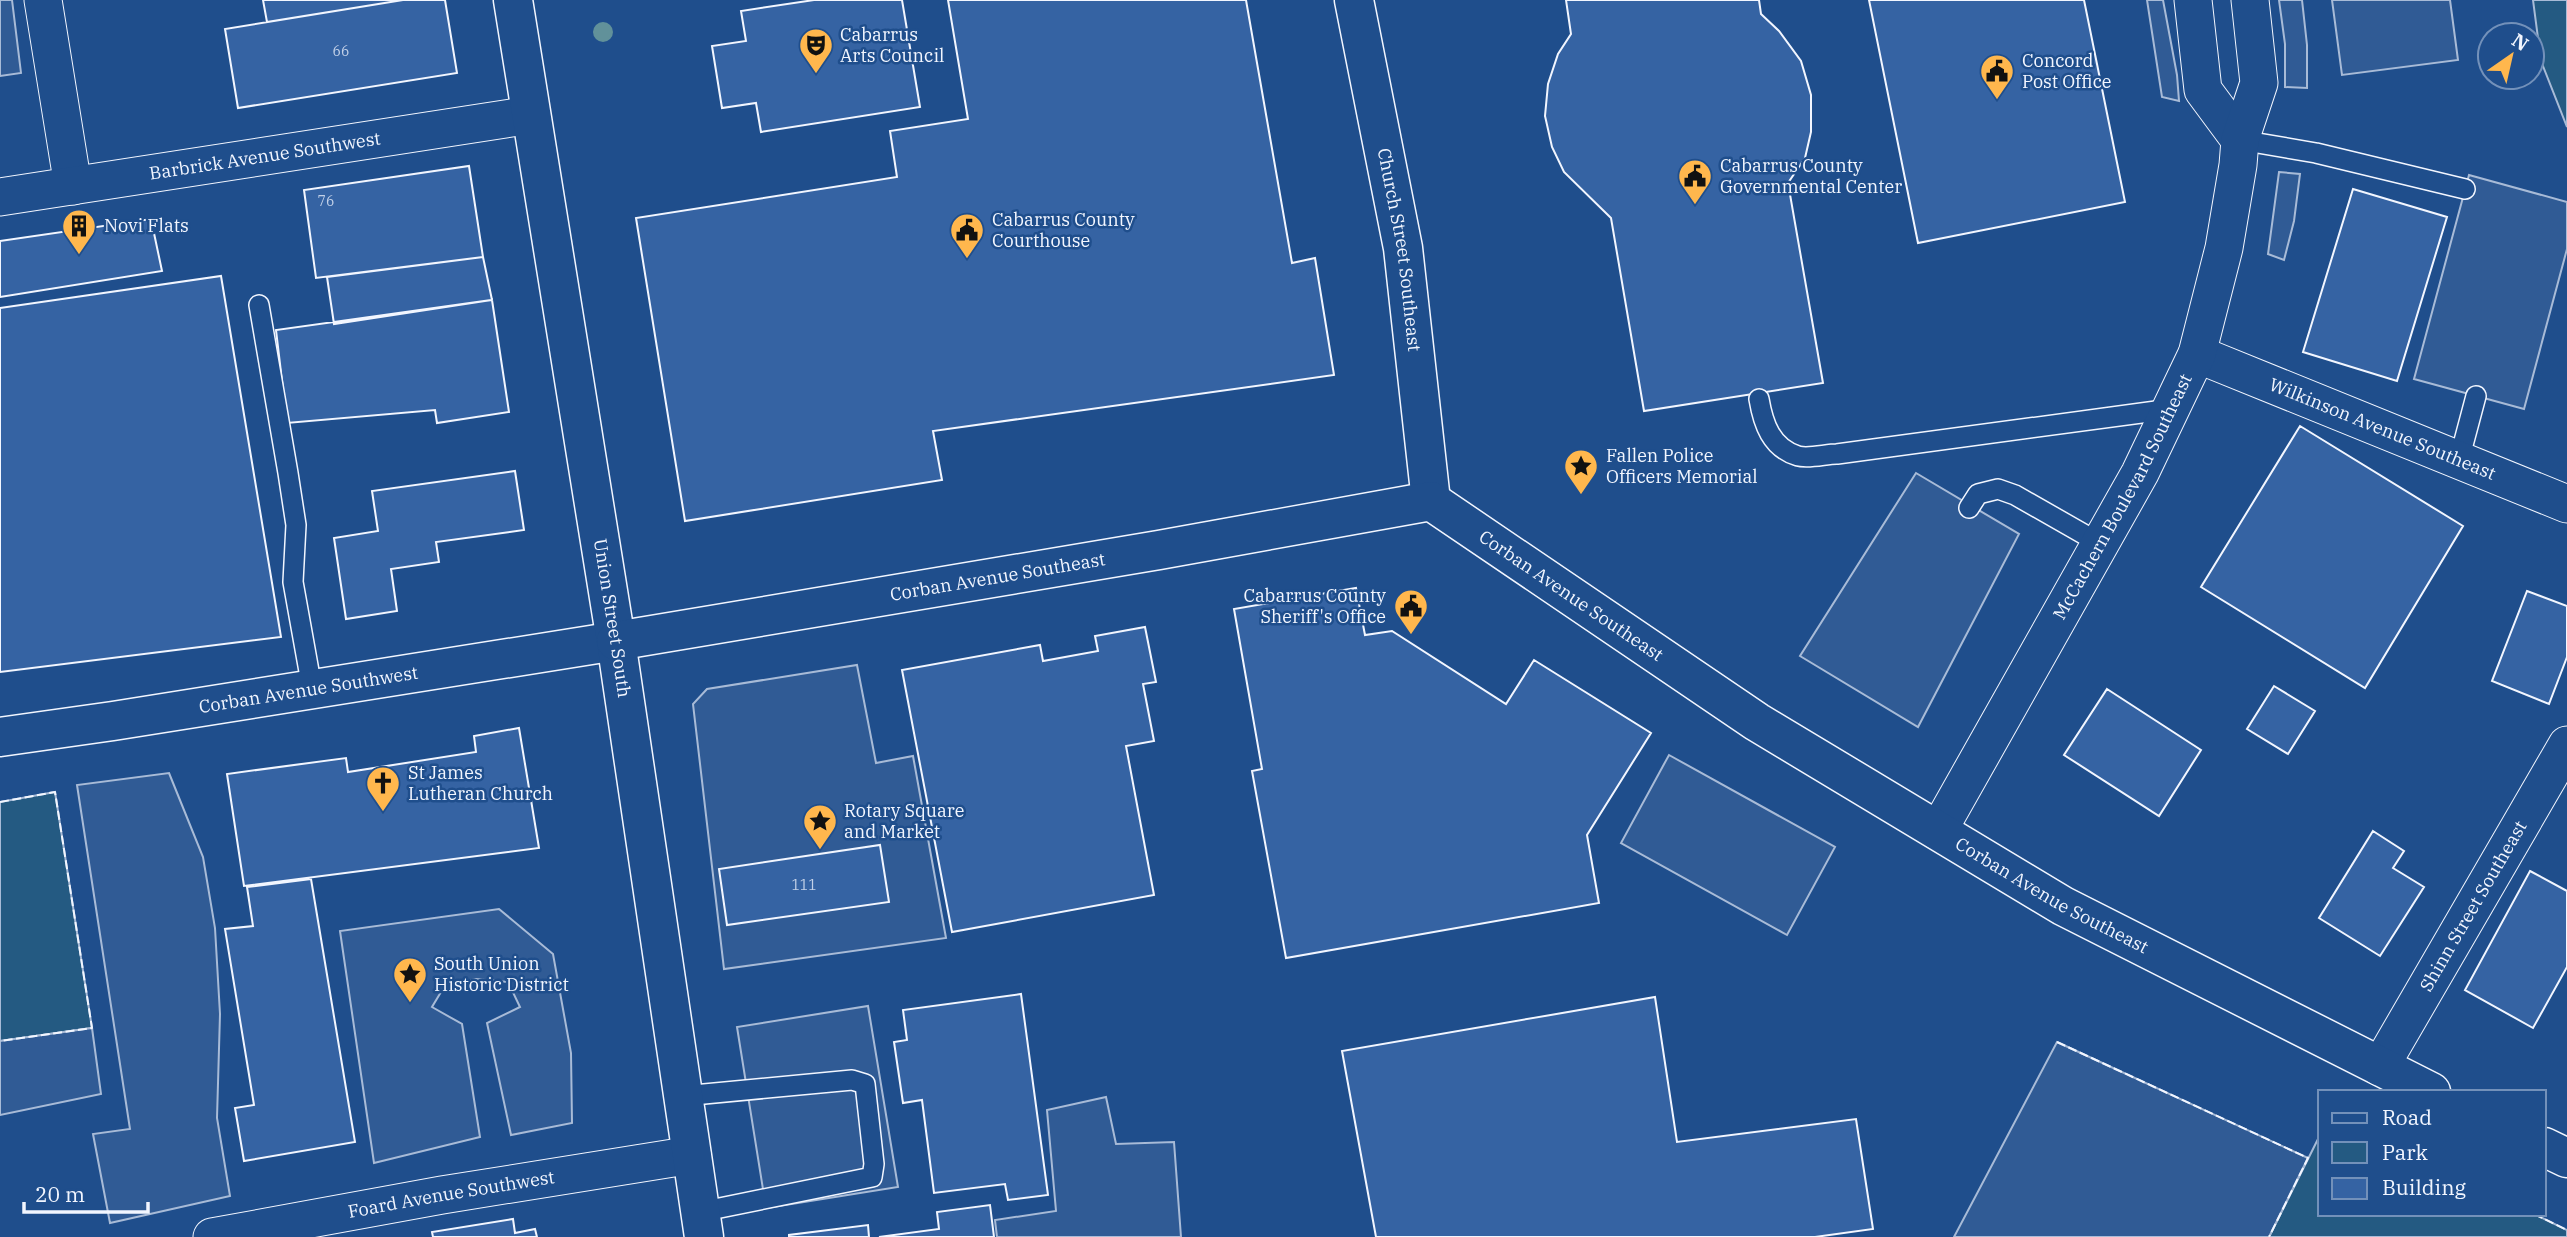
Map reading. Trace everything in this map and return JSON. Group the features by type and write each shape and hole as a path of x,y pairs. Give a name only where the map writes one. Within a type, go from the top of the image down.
{"main road":[{"name":"Union Street South","path":"513,0 616,640 702,1224"},
{"name":"Church Street Southeast","path":"1354,0 1403,248 1431,501"},
{"name":"Corban Avenue Southeast","path":"616,640 1159,550 1431,501 1757,722 2063,906 2427,1090"},
{"name":"Corban Avenue Southwest","path":"0,737 616,640"},
{"path":"2546,1148 2567,1158"}],"street":[{"path":"43,0 73,187"},
{"path":"2193,0 2203,90 2239,141"},
{"name":"McCachern Boulevard Southeast","path":"1938,831 2140,473 2197,354 2224,248 2238,166 2239,141 2259,83 2250,0"},
{"name":"Barbrick Avenue Southwest","path":"0,197 531,115"},
{"name":"Wilkinson Avenue Southeast","path":"2197,354 2567,503"},
{"name":"Shinn Street Southeast","path":"2380,1068 2567,744"},
{"name":"Foard Avenue Southwest","path":"212,1237 442,1195 692,1155"}],"lane":[{"path":"2239,141 2307,151 2465,189"},
{"path":"259,304 296,525 293,582 312,688"},
{"path":"2459,460 2476,396"},
{"path":"1759,399 1764,424 1776,443 1799,456 1838,454 2171,409"},
{"path":"1969,508 1978,494 1997,489 2015,495 2101,544"},
{"path":"683,1096 852,1080 865,1084 874,1164 872,1177 702,1224"}],"green space":[{"path":"2533,0 2567,0 2567,127 2546,74 2546,21 2536,21"},
{"path":"55,792 92,1028 0,1041 0,802"},
{"path":"2318,1139 2318,1216 2538,1216 2567,1230 2567,1237 2269,1237"}],"shaded area":[{"path":"0,0 12,0 21,73 0,76"},
{"path":"2147,0 2163,0 2179,101 2162,97"},
{"path":"2279,0 2302,0 2307,45 2307,88 2285,87 2285,44"},
{"path":"2332,0 2450,0 2458,60 2342,75"},
{"path":"2279,172 2300,174 2294,221 2284,260 2268,254"},
{"path":"2469,175 2567,202 2567,249 2524,409 2414,379"},
{"path":"1916,473 2019,534 1918,727 1800,656"},
{"name":"Rotary Square and Market","path":"857,665 876,763 913,756 946,938 724,969 693,704 707,689"},
{"path":"1669,755 1835,847 1787,935 1621,843"},
{"path":"169,773 203,857 215,928 220,1014 217,1118 230,1196 110,1223 93,1134 130,1129 77,785"},
{"path":"499,909 553,954 571,1053 572,1123 511,1135 487,1023 520,1007 508,982 476,979 444,987 432,1007 462,1024 480,1137 374,1163 340,931"},
{"path":"868,1006 898,1187 766,1208 737,1027"},
{"path":"92,1028 101,1094 0,1115 0,1041"},
{"path":"2057,1042 2308,1158 2269,1237 1954,1237"},
{"path":"1106,1097 1116,1144 1174,1142 1181,1237 997,1237 995,1220 1056,1211 1047,1110"}],"building":[{"path":"263,0 403,0 267,22"},
{"path":"403,0 445,0 457,73 238,108 225,29"},
{"name":"Cabarrus Arts Council","path":"814,0 902,0 920,107 761,132 756,103 722,108 712,46 746,41 741,11"},
{"name":"Cabarrus County Courthouse","path":"948,0 1246,0 1292,263 1315,258 1334,375 933,431 942,480 685,521 636,218 897,177 890,131 968,119"},
{"name":"Cabarrus County Governmental Center","path":"1566,0 1759,0 1761,14 1779,31 1801,61 1811,95 1811,132 1805,158 1788,183 1823,383 1644,411 1611,218 1564,172 1552,147 1545,116 1548,84 1558,54 1571,34"},
{"name":"Concord Post Office","path":"1869,0 2084,0 2125,202 1918,243"},
{"path":"469,166 483,257 316,278 304,190"},
{"path":"2353,189 2447,217 2397,381 2303,352"},
{"name":"Novi Flats","path":"151,219 162,271 0,297 0,241"},
{"path":"483,257 492,300 334,324 327,277"},
{"path":"221,276 281,637 0,672 0,308"},
{"path":"492,300 509,412 437,423 435,410 287,423 276,330"},
{"path":"2300,426 2463,526 2365,688 2201,587"},
{"path":"515,471 524,530 436,542 439,562 391,569 397,611 346,619 334,538 378,531 372,491"},
{"path":"1356,588 1365,635 1392,631 1506,704 1534,660 1651,733 1587,835 1599,903 1286,958 1252,771 1262,769 1234,609"},
{"path":"2527,591 2567,606 2567,657 2549,704 2492,681"},
{"path":"1145,627 1156,682 1143,684 1154,741 1126,746 1154,895 952,932 902,670 1040,645 1043,661 1098,651 1095,636"},
{"path":"2274,686 2315,711 2288,754 2247,729"},
{"path":"2107,689 2201,750 2159,816 2064,755"},
{"name":"St James Lutheran Church","path":"519,728 539,848 244,886 227,774 346,758 348,772 476,752 474,736"},
{"path":"2373,831 2404,851 2393,868 2424,887 2380,956 2319,918"},
{"path":"880,845 889,902 727,925 719,869"},
{"path":"2530,871 2567,891 2567,967 2533,1028 2465,990"},
{"path":"311,879 355,1142 244,1161 235,1108 254,1105 225,929 253,926 247,887"},
{"path":"1021,994 1048,1195 1008,1200 1005,1184 934,1193 922,1100 903,1103 894,1042 907,1040 903,1010"},
{"path":"1655,997 1677,1142 1856,1119 1873,1229 1815,1237 1376,1237 1342,1051"},
{"path":"990,1205 994,1237 879,1237 939,1229 937,1212"},
{"path":"513,1219 515,1233 535,1229 537,1237 433,1237 432,1232"},
{"path":"868,1225 869,1237 789,1237 789,1235"}],"fence":[{"path":"0,802 55,792 92,1028 0,1041"},
{"path":"2057,1042 2308,1158 2269,1237"},
{"path":"2538,1216 2567,1230"}],"place":[{"name":"Cabarrus Arts Council","path":"816,75"},
{"name":"Concord Post Office","path":"1997,101"},
{"name":"Cabarrus County Governmental Center","path":"1695,206"},
{"name":"Novi Flats","path":"79,256"},
{"name":"Cabarrus County Courthouse","path":"967,260"},
{"name":"Fallen Police Officers Memorial","path":"1581,496"},
{"name":"Cabarrus County Sheriff's Office","path":"1411,636"},
{"name":"St James Lutheran Church","path":"383,813"},
{"name":"Rotary Square and Market","path":"820,851"},
{"name":"South Union Historic District","path":"410,1004"}]}
